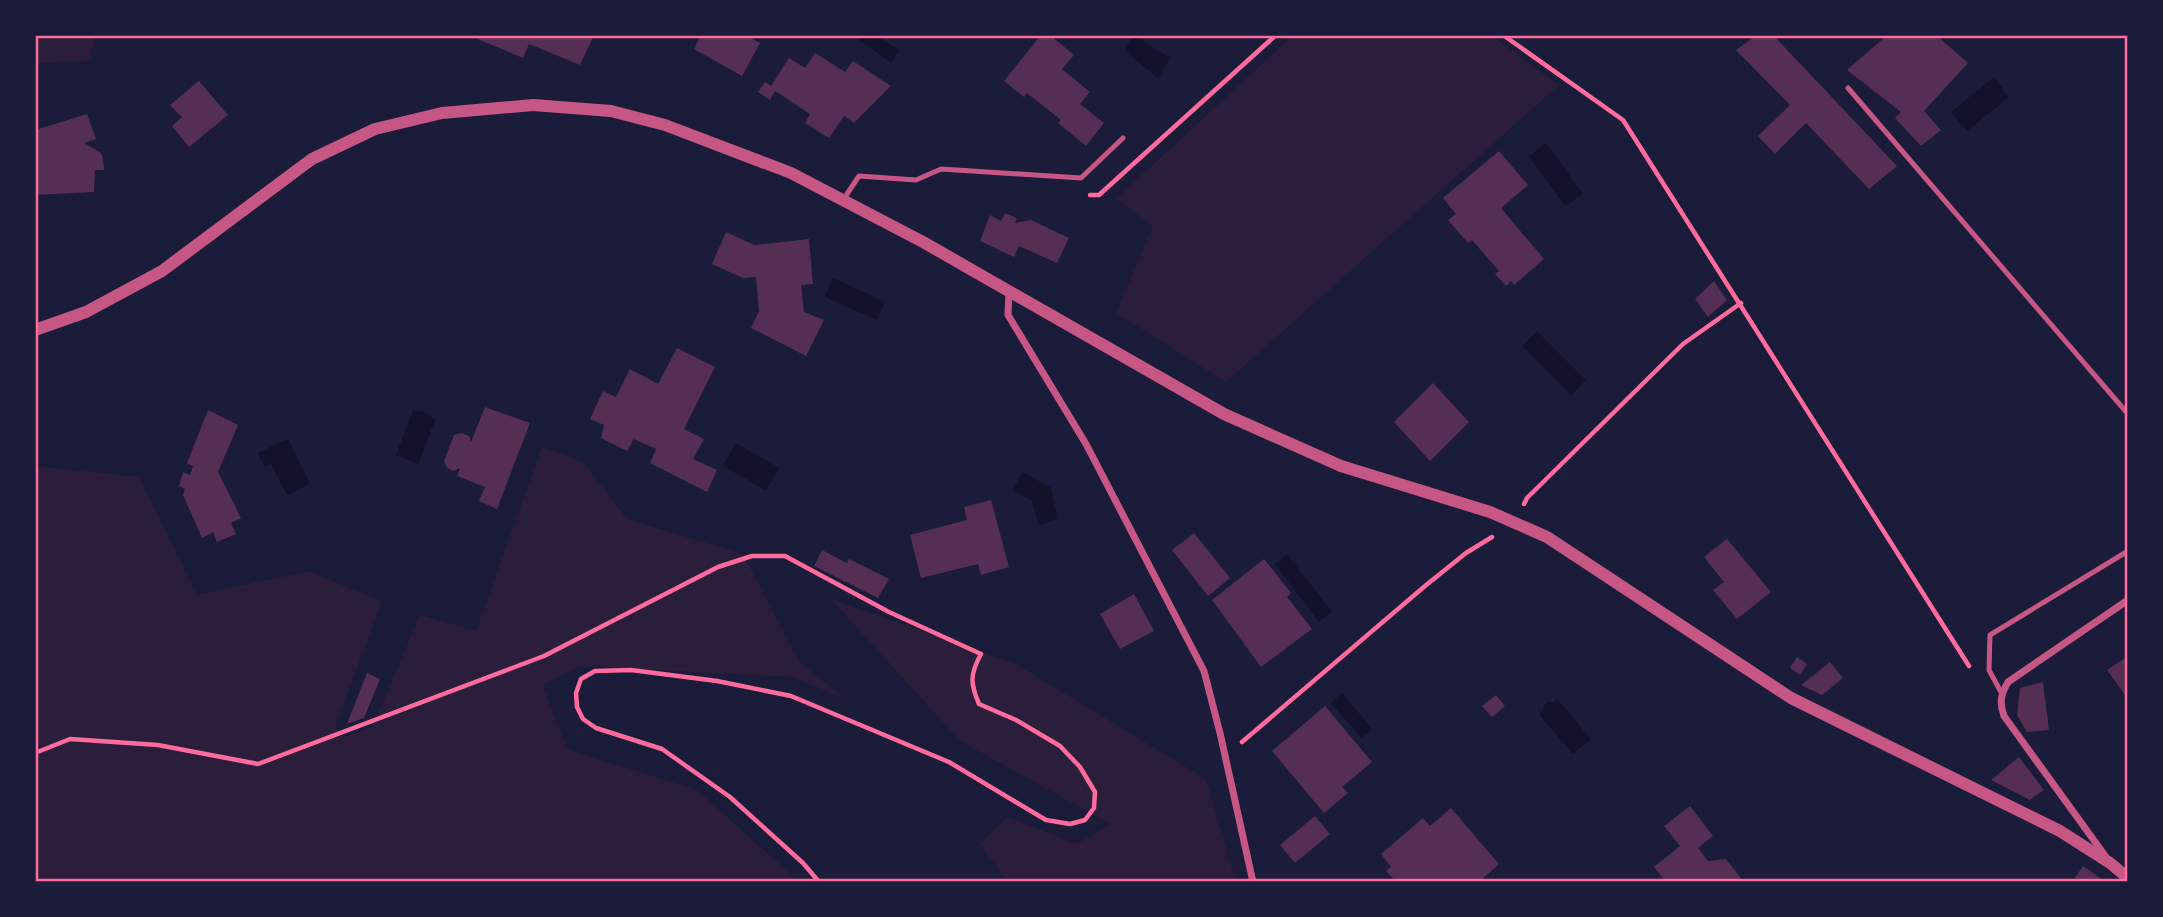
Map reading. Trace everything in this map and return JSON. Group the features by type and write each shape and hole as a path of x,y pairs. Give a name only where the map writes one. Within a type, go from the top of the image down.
{"street":[{"path":"35,330 86,312 162,271 312,159 375,129 442,113 533,105 611,111 665,125 791,173 923,242 1224,414 1341,466 1489,512 1548,537 1791,698 2060,831 2110,863 2128,878"},
{"path":"1009,291 1008,315 1086,444 1203,671 1220,733 1253,882"},
{"path":"2110,863 2004,716 2000,705 2008,682 2128,600"}],"lane":[{"path":"1848,88 2128,414"},
{"path":"843,200 859,176 916,180 941,169 1081,178 1123,138"},
{"path":"2002,694 1989,670 1990,635 2128,551"}],"path":[{"path":"1503,35 1623,120 1969,667"},
{"path":"35,752 70,739 158,745 258,764 544,656 718,567 752,556 785,556 889,612 981,654 973,669 972,687 979,704 1016,720 1060,746 1080,767 1095,792 1094,808 1085,820 1070,824 1046,820 949,762 790,696 717,681 631,670 595,671 581,679 576,693 577,707 583,719 596,728 662,749 730,797 803,863 819,882"}],"shaded area":[{"path":"35,35 95,35 89,61 35,63"},
{"path":"852,35 876,35 899,50 891,63"},
{"path":"1132,35 1140,35 1145,43 1170,58 1158,78 1125,51"},
{"path":"1293,35 1490,35 1559,85 1226,382 1116,313 1153,226 1116,199"},
{"path":"1994,77 2009,97 1967,131 1951,112"},
{"path":"1546,143 1583,194 1565,206 1529,156"},
{"path":"833,278 885,302 877,320 825,297"},
{"path":"1537,331 1586,380 1571,395 1522,346"},
{"path":"413,411 424,412 435,420 418,464 396,455"},
{"path":"288,439 310,484 287,495 271,464 264,466 258,453"},
{"path":"736,443 779,468 766,490 723,466"},
{"path":"542,447 583,462 627,519 743,554 798,660 845,699 792,677 580,666 543,685 567,749 697,790 787,871 794,882 35,882 35,466 139,477 197,595 308,571 382,601 335,726 345,737 373,726 420,615 476,631"},
{"path":"1023,472 1051,488 1058,519 1039,525 1032,501 1012,490"},
{"path":"1287,554 1332,612 1319,622 1275,564"},
{"path":"831,599 1016,664 1206,779 1236,882 1007,882 980,843 1008,817 1077,844 1110,824 960,741"},
{"path":"1342,693 1372,729 1361,738 1331,703"},
{"path":"1557,699 1591,739 1573,754 1539,714 1547,702"}],"building":[{"path":"468,35 594,35 580,65 529,44 523,58"},
{"path":"701,35 745,35 760,43 742,76 694,49"},
{"path":"1041,35 1050,35 1074,55 1062,69 1090,92 1080,104 1104,123 1086,146 1058,123 1061,120 1027,93 1024,97 1004,81"},
{"path":"1757,35 1773,35 1897,166 1869,189 1806,123 1775,154 1758,136 1790,105 1736,50"},
{"path":"1881,35 1936,35 1968,63 1924,111 1941,130 1921,146 1895,118 1901,112 1847,70 1885,37"},
{"path":"815,53 845,72 853,61 891,86 854,123 844,116 829,138 805,123 810,114 775,91 770,100 758,92 765,82 771,86 789,58 805,68"},
{"path":"199,81 228,115 189,147 172,126 182,117 170,105"},
{"path":"87,114 96,139 84,143 101,153 103,158 104,170 95,170 94,192 35,195 35,130"},
{"path":"1499,151 1528,185 1501,208 1544,259 1514,285 1511,281 1506,286 1495,274 1499,271 1472,240 1468,243 1448,220 1456,214 1443,198"},
{"path":"1005,213 1017,218 1015,223 1031,220 1069,238 1057,263 1019,246 1014,257 980,241 990,215 1001,221"},
{"path":"726,232 754,245 809,239 813,284 801,285 804,312 824,320 806,356 751,328 759,311 756,277 743,278 712,264"},
{"path":"1714,281 1727,300 1708,317 1695,299"},
{"path":"677,348 715,367 684,429 704,439 693,459 717,470 707,492 650,463 656,449 634,439 627,451 601,438 604,425 590,419 603,391 616,397 630,369 658,384"},
{"path":"1433,383 1469,422 1430,461 1394,422"},
{"path":"485,407 530,423 497,509 479,501 485,487 457,476 460,468 454,471 447,468 444,461 454,435 461,433 469,436 471,442"},
{"path":"208,410 238,425 218,472 241,518 231,523 236,534 217,542 213,532 202,538 183,495 185,489 179,486 183,472 190,475 193,466 187,463"},
{"path":"991,500 1009,567 981,575 978,564 921,578 910,535 967,520 964,507"},
{"path":"1194,533 1230,578 1208,596 1172,550"},
{"path":"1727,539 1771,592 1737,619 1713,590 1724,582 1704,557"},
{"path":"822,550 847,563 849,559 889,579 878,598 814,566"},
{"path":"1264,559 1291,593 1287,597 1312,629 1261,667 1212,600"},
{"path":"1134,594 1154,631 1120,649 1100,614"},
{"path":"2128,656 2128,699 2107,670"},
{"path":"1797,657 1807,664 1800,675 1790,668"},
{"path":"1830,662 1843,678 1822,695 1801,685"},
{"path":"367,673 380,679 364,718 347,724"},
{"path":"2043,682 2049,730 2027,732 2017,715 2020,688"},
{"path":"1496,695 1505,706 1492,717 1482,706"},
{"path":"1325,706 1372,762 1342,787 1348,793 1324,813 1272,751"},
{"path":"2019,757 2044,790 2030,800 1991,780"},
{"path":"1690,806 1713,836 1698,848 1708,861 1726,859 1744,882 1666,882 1654,867 1680,846 1664,826"},
{"path":"1451,808 1499,864 1479,882 1396,882 1386,871 1391,867 1381,854 1423,818 1430,826"},
{"path":"1315,816 1330,834 1295,863 1280,845"},
{"path":"2083,866 2106,882 2072,882"}]}
